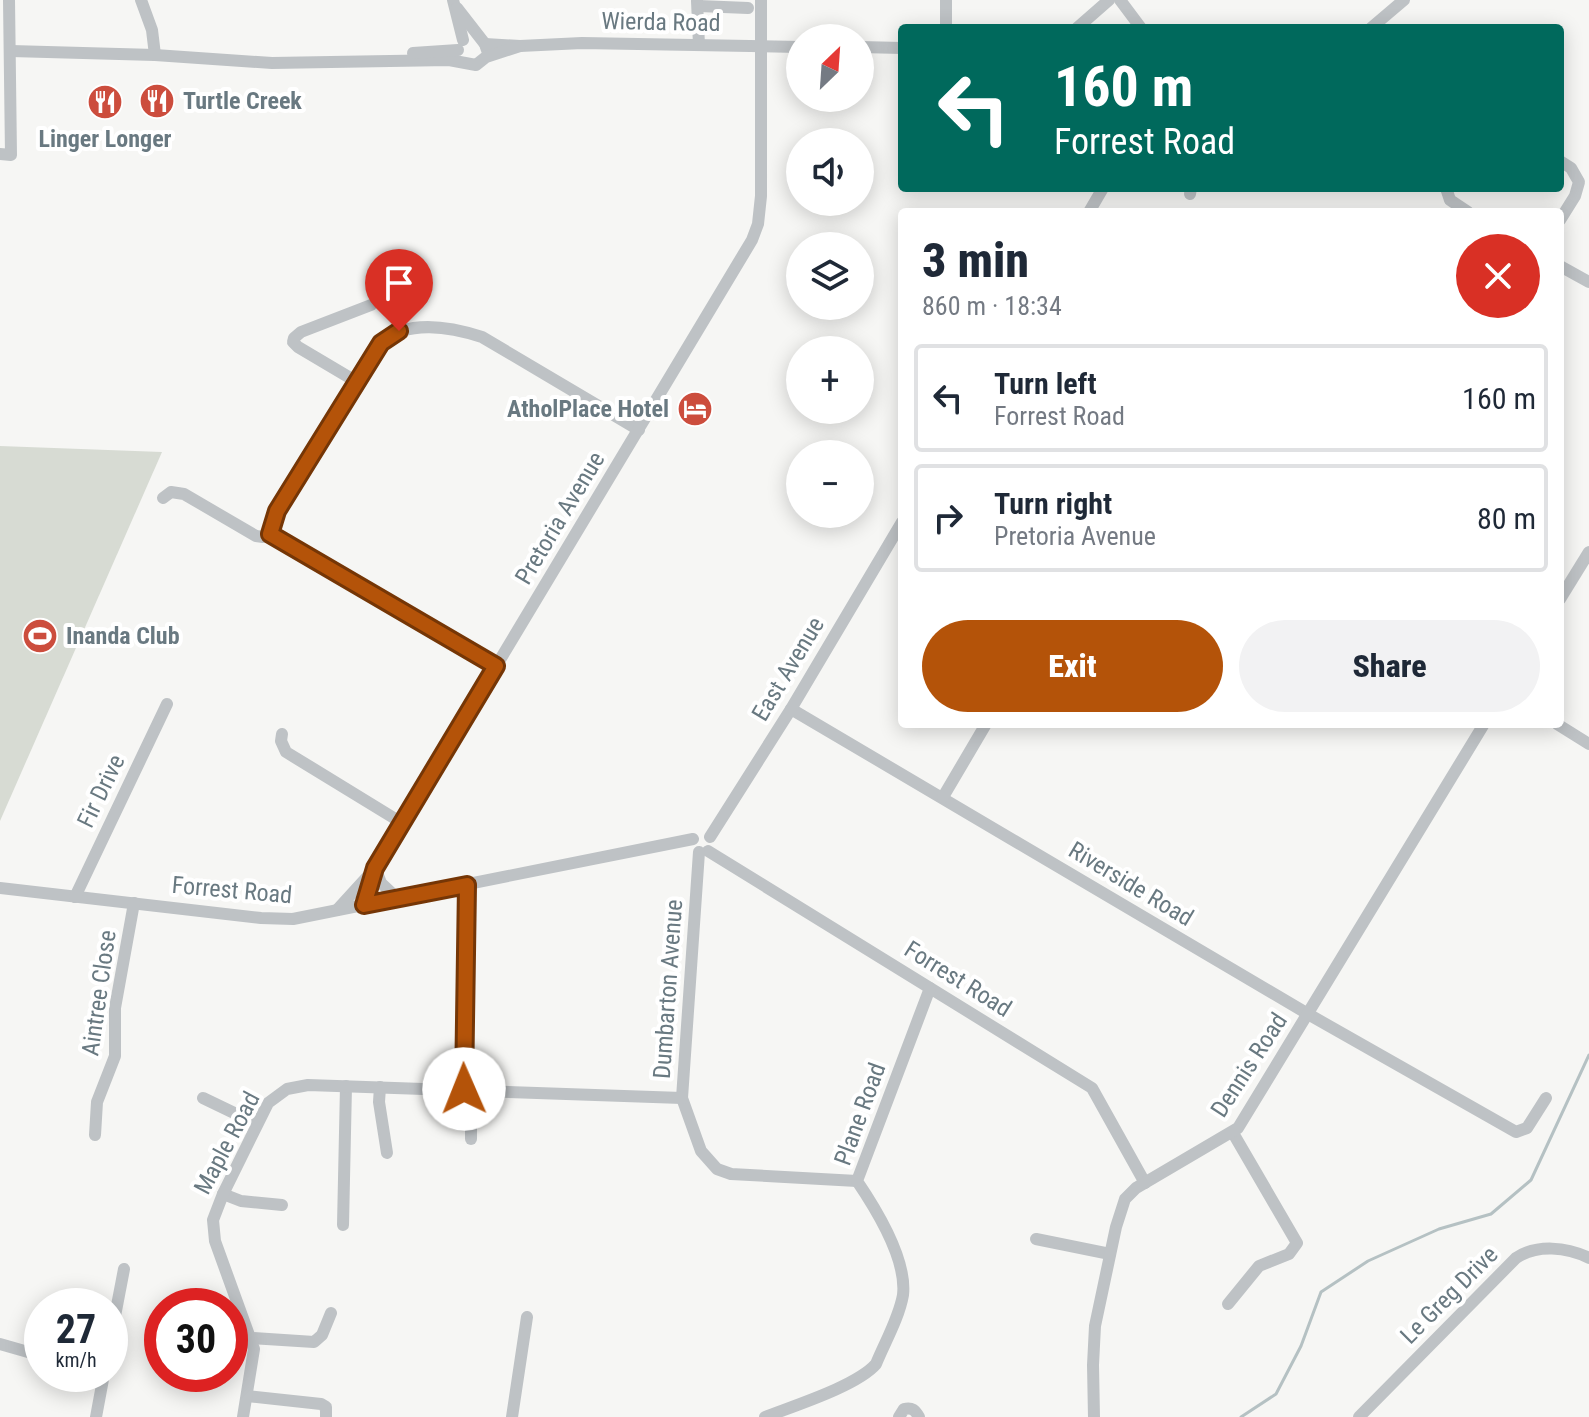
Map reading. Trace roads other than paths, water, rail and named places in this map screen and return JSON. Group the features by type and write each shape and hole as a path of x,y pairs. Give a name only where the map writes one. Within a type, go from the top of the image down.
{"street":[{"path":"5,155 11,81 9,0"},
{"path":"141,0 152,30 155,55"},
{"name":"Pretoria Avenue","path":"364,905 375,868 745,253 758,224 761,196 761,0"},
{"path":"946,0 946,24"},
{"path":"1082,24 1109,0"},
{"path":"1120,0 1138,24"},
{"path":"1376,24 1404,0"},
{"path":"699,45 698,3 748,8"},
{"path":"455,4 483,46"},
{"path":"455,4 461,50 471,66 476,65 483,46"},
{"path":"11,51 155,55 272,63 461,50 472,36 483,46"},
{"name":"Wierda Road","path":"483,46 582,43 786,47"},
{"path":"874,47 898,48"},
{"path":"11,81 26,61 41,53"},
{"path":"1564,164 1571,168 1579,182 1564,214"},
{"path":"1564,268 1589,282"},
{"path":"357,382 298,347 294,338 301,332 371,305"},
{"path":"163,498 171,492 184,494 256,536 270,534 277,511 381,343 391,335 408,329 454,329 497,344 639,430"},
{"name":"East Avenue","path":"710,837 791,709 898,529"},
{"path":"270,534 496,666"},
{"path":"1564,593 1589,552"},
{"name":"Fir Drive","path":"75,897 167,704"},
{"name":"Riverside Road","path":"791,709 1449,1096 1519,1132 1527,1128 1546,1098"},
{"path":"943,797 984,728"},
{"name":"Dennis Road","path":"1094,1417 1095,1326 1125,1199 1145,1183 1233,1133 1242,1123 1482,728"},
{"path":"1563,728 1589,744"},
{"path":"282,734 286,752 402,823"},
{"path":"699,834 710,837 712,844 704,851 693,847 693,839 699,834"},
{"name":"Forrest Road","path":"0,888 293,919 693,839"},
{"name":"Forrest Road","path":"704,851 1092,1088 1145,1183"},
{"name":"Dumbarton Avenue","path":"704,851 682,1098 701,1151 717,1169 731,1174 857,1181"},
{"path":"337,910 375,868 381,883 398,899"},
{"path":"467,885 471,1139"},
{"name":"Aintree Close","path":"95,1135 97,1102 115,1056 115,1008 134,903"},
{"name":"Plane Road","path":"765,1417 849,1383 871,1370 885,1343 902,1298 903,1279 897,1256 857,1181 930,988"},
{"name":"Maple Road","path":"243,1417 254,1357 252,1338 213,1233 214,1212 257,1124 274,1098 297,1086 346,1086"},
{"path":"343,1225 346,1086 682,1098"},
{"path":"380,1087 379,1102 387,1153"},
{"path":"203,1098 257,1124"},
{"path":"1228,1304 1259,1266 1289,1254 1297,1243 1233,1133"},
{"path":"223,1194 241,1201 282,1205"},
{"path":"1036,1239 1110,1254"},
{"name":"Le Greg Drive","path":"1359,1417 1516,1258 1528,1251 1542,1249 1566,1251 1589,1258"},
{"path":"120,1288 124,1269"},
{"path":"252,1338 314,1342 322,1335 331,1313"},
{"path":"512,1417 527,1317"},
{"path":"0,1344 24,1351"},
{"path":"96,1417 101,1392"},
{"path":"247,1396 321,1404 326,1407 326,1417"},
{"path":"899,1417 908,1408 919,1417"}],"waterway":[{"path":"1241,1417 1276,1394 1301,1346 1321,1292 1368,1261 1439,1229 1491,1214 1531,1180 1589,1055"}],"place":[{"name":"Turtle Creek","path":"157,101"},
{"name":"Linger Longer","path":"105,102"},
{"name":"AtholPlace Hotel","path":"695,409"},
{"name":"Inanda Club","path":"40,636"}]}
